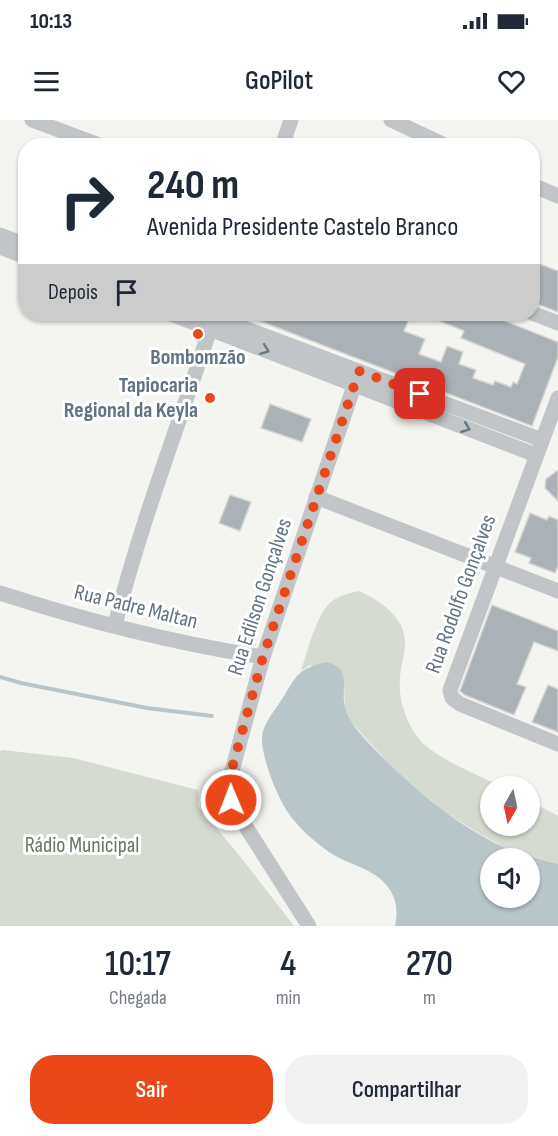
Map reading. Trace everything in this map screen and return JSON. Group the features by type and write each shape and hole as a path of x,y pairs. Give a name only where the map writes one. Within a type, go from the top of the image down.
{"street":[{"path":"32,120 80,138"},
{"path":"285,138 291,120"},
{"path":"391,120 430,138"},
{"path":"540,188 558,196"},
{"path":"0,235 18,242"},
{"path":"0,248 18,254"},
{"path":"540,316 558,324"},
{"path":"115,625 156,483 211,321"},
{"path":"219,321 536,455"},
{"path":"356,378 542,440"},
{"name":"Rua Edilson Gonçalves","path":"309,926 234,808 229,792 231,772 263,657 356,378"},
{"name":"Rua Rodolfo Gonçalves","path":"558,398 451,685 450,694 460,704 558,744"},
{"path":"316,497 558,591"},
{"name":"Rua Padre Maltan","path":"0,593 184,643 263,657"}],"green space":[{"path":"359,591 374,599 388,609 403,630 405,644 400,675 400,696 404,712 415,734 427,747 457,766 480,777 480,834 444,811 400,776 351,722 345,709 344,682 310,665 301,671 313,633 322,614 332,601"},
{"name":"Rádio Municipal","path":"0,751 73,758 198,790 198,806 294,926 0,926"},
{"path":"540,806 558,816 558,864 540,859 540,848 506,848 484,836 540,836"}],"shaded area":[{"path":"327,662 335,665 343,674 344,700 348,716 364,738 395,770 433,803 480,836 506,848 480,848 480,908 540,908 540,859 558,864 558,926 395,926 395,901 388,887 376,875 329,852 312,838 291,817 274,785 262,745 264,728 296,677 308,668"}],"building":[{"path":"540,264 558,271 558,312 540,305"},
{"path":"260,321 408,321 404,331 425,339 419,354 441,362 447,346 463,352 459,364 476,370 473,378 493,385 495,381 511,387 513,382 517,384 525,364 461,338 464,331 440,321 505,321 558,342 558,357 532,426"},
{"path":"270,404 311,419 302,442 261,428"},
{"path":"558,470 558,501 545,488 546,479"},
{"path":"230,495 251,502 240,531 219,523"},
{"path":"530,513 547,520 549,516 558,520 558,566 555,573 529,563 531,558 515,552"},
{"path":"492,605 558,631 558,651 534,642 517,684 526,687 514,715 460,691"},
{"path":"548,685 558,689 558,732 532,722"}],"waterway":[{"path":"0,677 147,708 212,716"}],"place":[{"name":"Bombomzão","path":"198,334"},
{"name":"Tapiocaria Regional da Keyla","path":"210,398"}],"route":[{"path":"231,800 229,792 231,772 263,657 359,371 420,394"}]}
